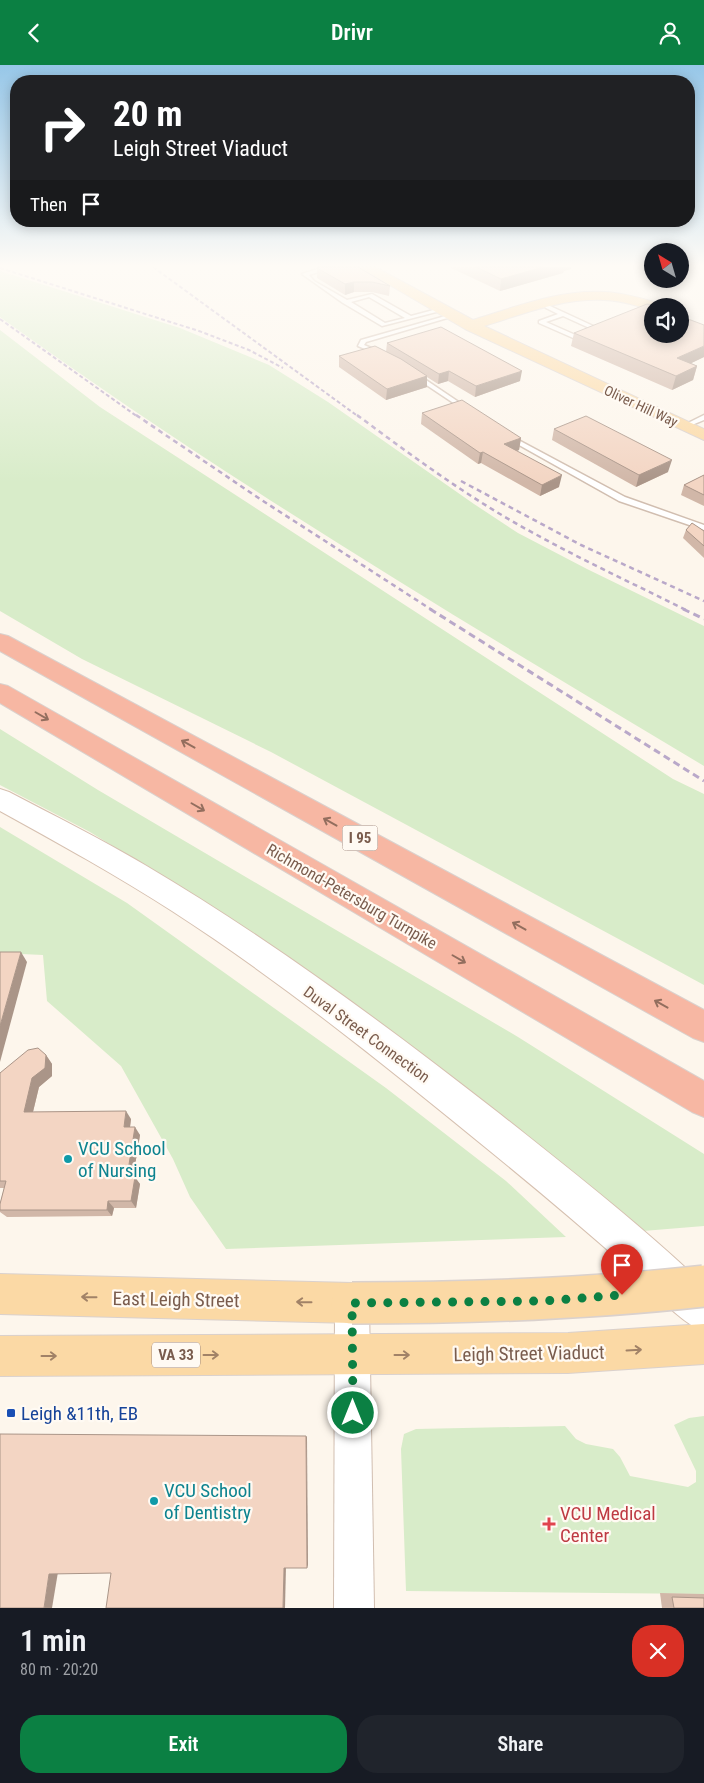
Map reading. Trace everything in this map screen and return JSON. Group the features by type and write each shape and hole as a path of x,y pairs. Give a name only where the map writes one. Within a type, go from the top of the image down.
{"highway":[{"name":"I 95","path":"5,643 704,1027"},
{"name":"Richmond-Petersburg Turnpike","path":"0,692 704,1100"},
{"path":"610,1046 704,1110"}],"main road":[{"name":"Oliver Hill Way","path":"498,339 704,435"},
{"path":"352,1303 544,1301 661,1292 704,1286"},
{"name":"East Leigh Street","path":"0,1294 352,1303"},
{"name":"Leigh Street Viaduct","path":"353,1355 568,1353 663,1349 704,1344"},
{"name":"VA 33","path":"0,1356 353,1355"}],"street":[{"name":"Duval Street Connection","path":"0,799 134,873 242,942 407,1062 617,1231 658,1267 704,1312"},
{"path":"352,1303 354,1608"}],"lane":[{"path":"369,339 363,341 361,346 385,356"},
{"path":"410,372 477,416"},
{"path":"685,426 704,417"},
{"path":"500,431 550,461 622,499 704,528"}],"green space":[{"path":"0,339 12,339 100,407 673,779 704,794 704,985 271,752 82,659 0,611"},
{"path":"31,339 206,339 269,365 328,402 518,533 704,626 704,766 347,549 172,436"},
{"path":"0,729 98,790 518,1037 704,1154 704,1226 643,1231 163,877 90,832 0,785"},
{"path":"0,827 127,903 386,1088 506,1181 566,1237 226,1249 190,1197 173,1159 121,1066 47,1001 43,955 0,953"},
{"name":"VCU Medical Center","path":"704,1416 704,1594 406,1591 401,1449 404,1434 416,1429 565,1426 576,1439 586,1444 613,1449 620,1457 630,1476 688,1487 696,1482 696,1471 674,1425 689,1418"}],"building":[{"path":"400,339 463,339 522,371 476,386 449,371 439,374 387,343"},
{"path":"588,339 644,339 644,343 689,343 689,339 704,339 704,346 677,358 697,366 676,376"},
{"path":"375,346 401,359 427,376 387,389 339,356"},
{"path":"462,400 521,438 504,444 562,475 542,485 483,452 480,453 422,413"},
{"path":"586,416 672,460 639,475 554,429"},
{"path":"704,475 704,495 684,485"},
{"path":"692,523 704,531 704,546 686,530"},
{"path":"0,952 21,952 0,1026"},
{"name":"VCU School of Nursing","path":"38,1048 46,1055 45,1068 32,1078 24,1112 126,1111 124,1127 135,1127 127,1177 135,1177 131,1201 108,1201 107,1210 0,1210 6,1181 0,1181 0,1073 28,1050"},
{"name":"VCU School of Dentistry","path":"0,1434 306,1436 307,1568 284,1568 283,1608 106,1608 111,1573 49,1574 44,1608 0,1608"},
{"path":"672,1597 704,1598 704,1608 674,1608"}],"railway":[{"path":"28,339 138,417"},
{"path":"220,339 249,350 283,368"},
{"path":"252,339 359,417"},
{"path":"136,415 260,499 432,610"},
{"path":"357,415 445,478 513,522 574,555 686,610"},
{"path":"461,481 581,545 704,601"},
{"path":"430,609 704,781"},
{"path":"683,609 704,619"}],"place":[{"name":"VCU School of Nursing","path":"68,1159"},
{"name":"Leigh &11th, EB","path":"11,1413"},
{"name":"VCU School of Dentistry","path":"154,1501"},
{"name":"VCU Medical Center","path":"549,1524"}],"route":[{"path":"353,1413 352,1303 544,1301 622,1295"}]}
